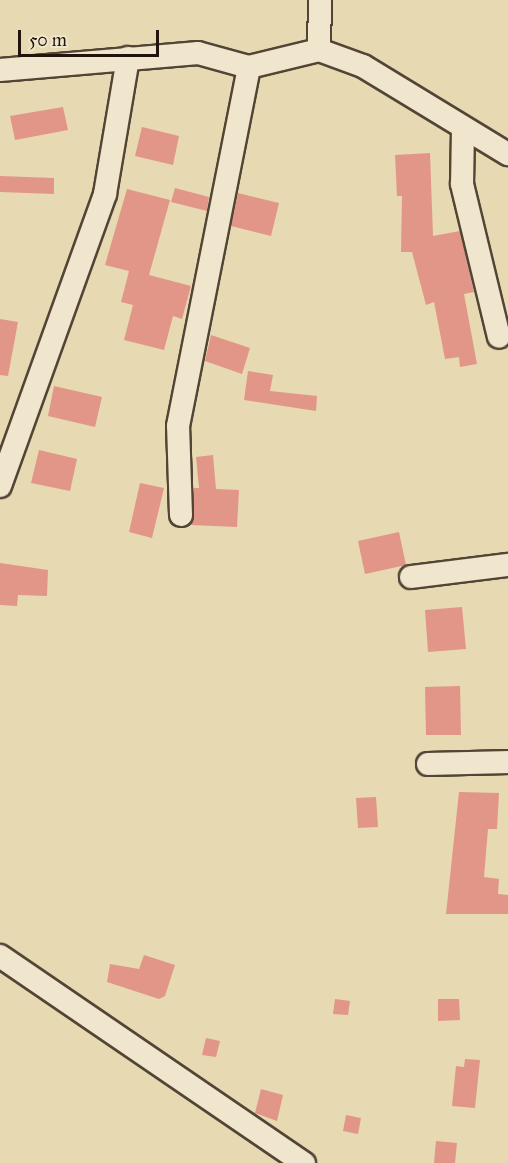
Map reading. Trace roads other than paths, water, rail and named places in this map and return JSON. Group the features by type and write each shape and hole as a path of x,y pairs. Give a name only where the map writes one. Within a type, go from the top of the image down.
{"street":[{"path":"319,50 320,0"},
{"path":"0,70 198,53 249,68 319,50 363,66 463,129 508,154"},
{"path":"0,486 105,194 128,58"},
{"path":"181,515 178,426 249,68"},
{"path":"463,129 462,184 499,337"},
{"path":"411,577 508,565"},
{"path":"428,764 508,762"},
{"path":"0,956 304,1163"}]}
